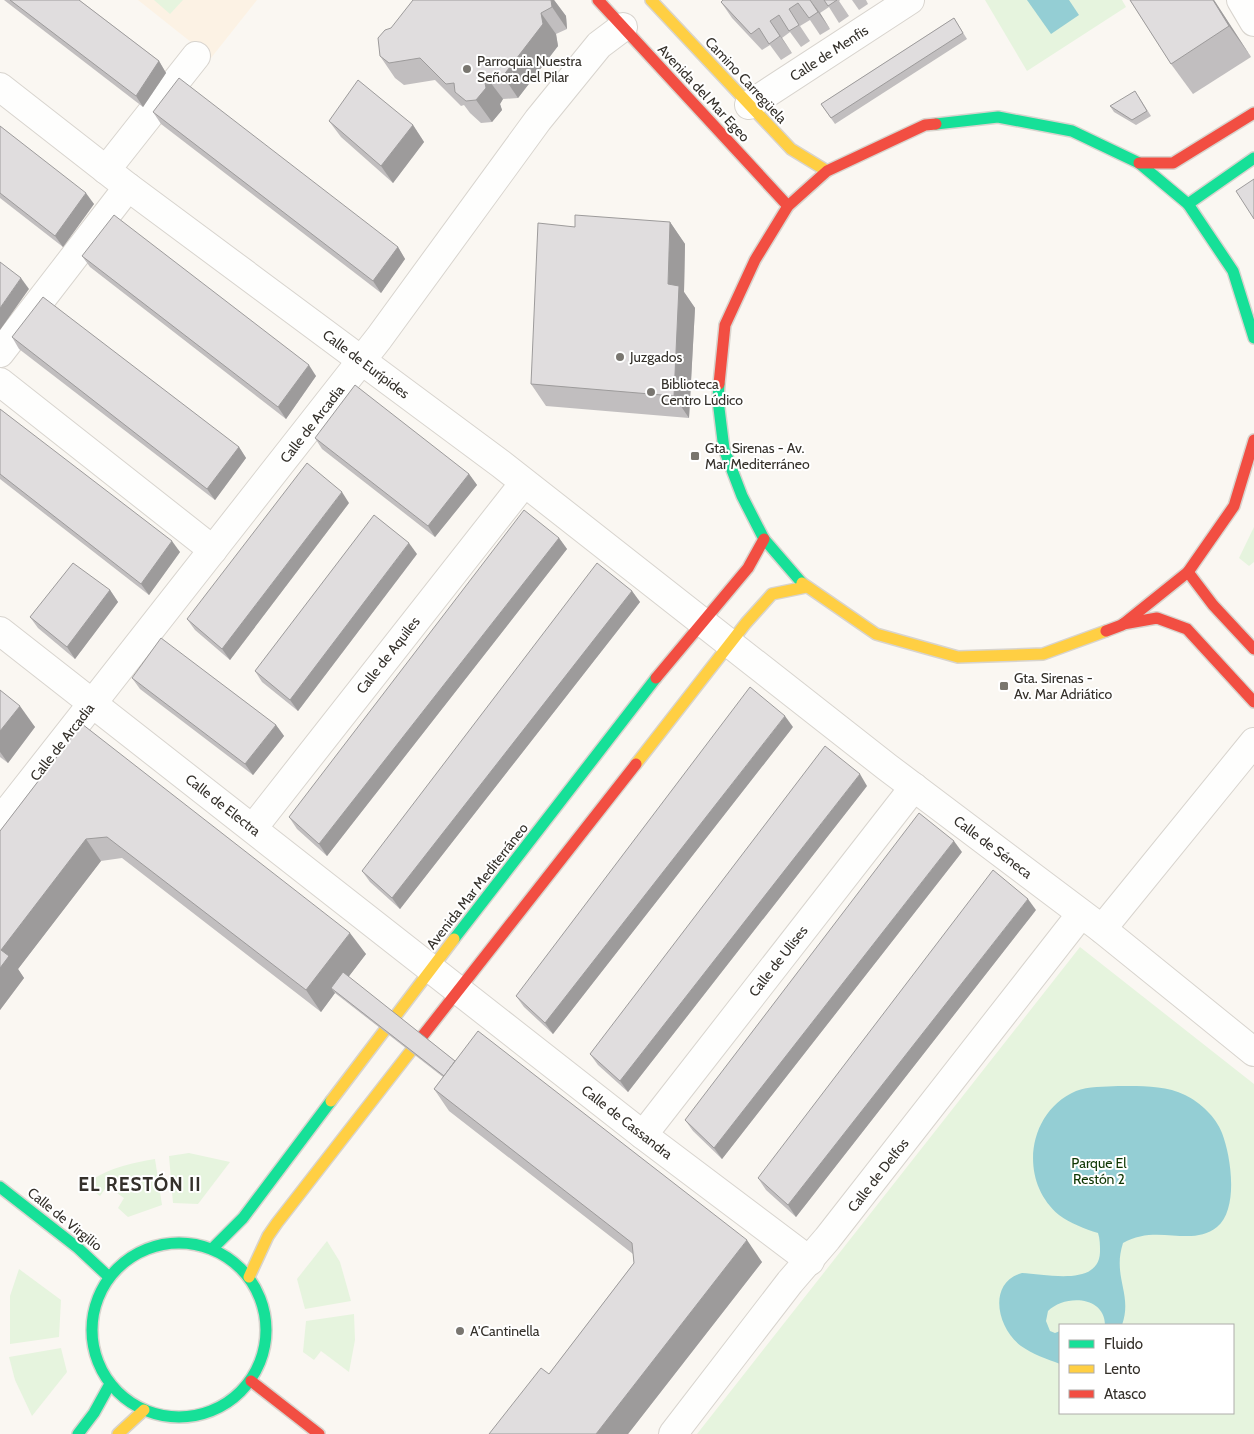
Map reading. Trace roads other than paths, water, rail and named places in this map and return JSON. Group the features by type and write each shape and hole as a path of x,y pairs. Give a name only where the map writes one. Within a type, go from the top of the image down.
{"street":[{"name":"Avenida del Mar Egeo","path":"598,0 788,206"},
{"name":"Camino Carregüela","path":"651,0 791,149 827,171"},
{"name":"Calle de Menfis","path":"749,105 910,0"},
{"path":"1241,0 1254,22"},
{"name":"Calle de Arcadia","path":"0,821 361,360 538,120 599,46 623,27"},
{"path":"106,170 196,56"},
{"name":"Calle de Eurípides","path":"0,86 128,187 524,483 730,644"},
{"path":"1139,163 1173,163 1254,114"},
{"path":"1254,338 1234,271 1188,204 1139,163 1072,131 998,118 924,125 827,171 788,206 755,260 725,326 718,400 724,449 742,496 764,539 806,587 876,634 958,657 1043,654 1122,625 1157,618 1187,629 1254,702"},
{"path":"1188,204 1254,158"},
{"path":"0,352 128,187"},
{"path":"0,382 213,550"},
{"path":"1122,625 1188,572 1234,506 1254,440"},
{"name":"Calle de Aquiles","path":"253,828 524,483"},
{"name":"Avenida Mar Mediterráneo","path":"249,1277 276,1223 446,979 702,622 748,568 764,539"},
{"path":"1188,572 1212,605 1254,649"},
{"name":"Avenida Mar Mediterráneo","path":"212,1249 248,1212 772,594 806,587"},
{"name":"Calle de Electra","path":"0,631 446,979"},
{"name":"Calle de Séneca","path":"730,644 914,787 1092,921 1254,1052"},
{"name":"Calle de Delfos","path":"673,1434 790,1282 810,1261 1092,921 1254,742"},
{"name":"Calle de Ulises","path":"643,1135 914,787"},
{"name":"Calle de Cassandra","path":"446,979 643,1135 810,1261"},
{"name":"Calle de Virgilio","path":"0,1186 78,1248 109,1277"},
{"path":"174,1242 212,1249 232,1261 249,1277 262,1302 267,1329 263,1356 251,1381 234,1398 214,1410 191,1416 167,1417 144,1410 125,1399 110,1384 94,1350 93,1312 109,1277 138,1252 174,1242"},
{"path":"251,1381 319,1434"},
{"path":"78,1434 94,1413 110,1384"},
{"path":"118,1434 144,1410"}],"water":[{"path":"1027,0 1069,0 1079,15 1051,34"},
{"path":"1118,1086 1169,1089 1185,1095 1196,1102 1212,1116 1222,1133 1230,1168 1231,1195 1224,1219 1217,1227 1207,1233 1196,1236 1148,1235 1136,1237 1123,1243 1120,1255 1125,1304 1122,1324 1105,1324 1103,1315 1098,1308 1091,1303 1083,1301 1064,1302 1048,1311 1046,1321 1050,1331 1055,1333 1059,1331 1059,1364 1021,1346 1013,1338 1002,1318 999,1306 1000,1296 1004,1286 1011,1278 1022,1273 1070,1276 1091,1270 1097,1263 1100,1252 1098,1233 1078,1226 1059,1215 1046,1201 1037,1184 1033,1166 1038,1130 1047,1114 1060,1101 1076,1091 1091,1087"}],"place":[{"name":"Parroquia Nuestra Señora del Pilar","path":"467,69"},
{"name":"Juzgados","path":"620,357"},
{"name":"Biblioteca Centro Lúdico","path":"651,392"},
{"name":"Gta. Sirenas - Av. Mar Mediterráneo","path":"695,456"},
{"name":"Gta. Sirenas - Av. Mar Adriático","path":"1004,686"},
{"name":"A'Cantinella","path":"460,1331"}],"district":[{"name":"EL RESTÓN II","path":"140,1184"}],"park label":[{"name":"Parque El Restón 2","path":"1099,1172"}]}
